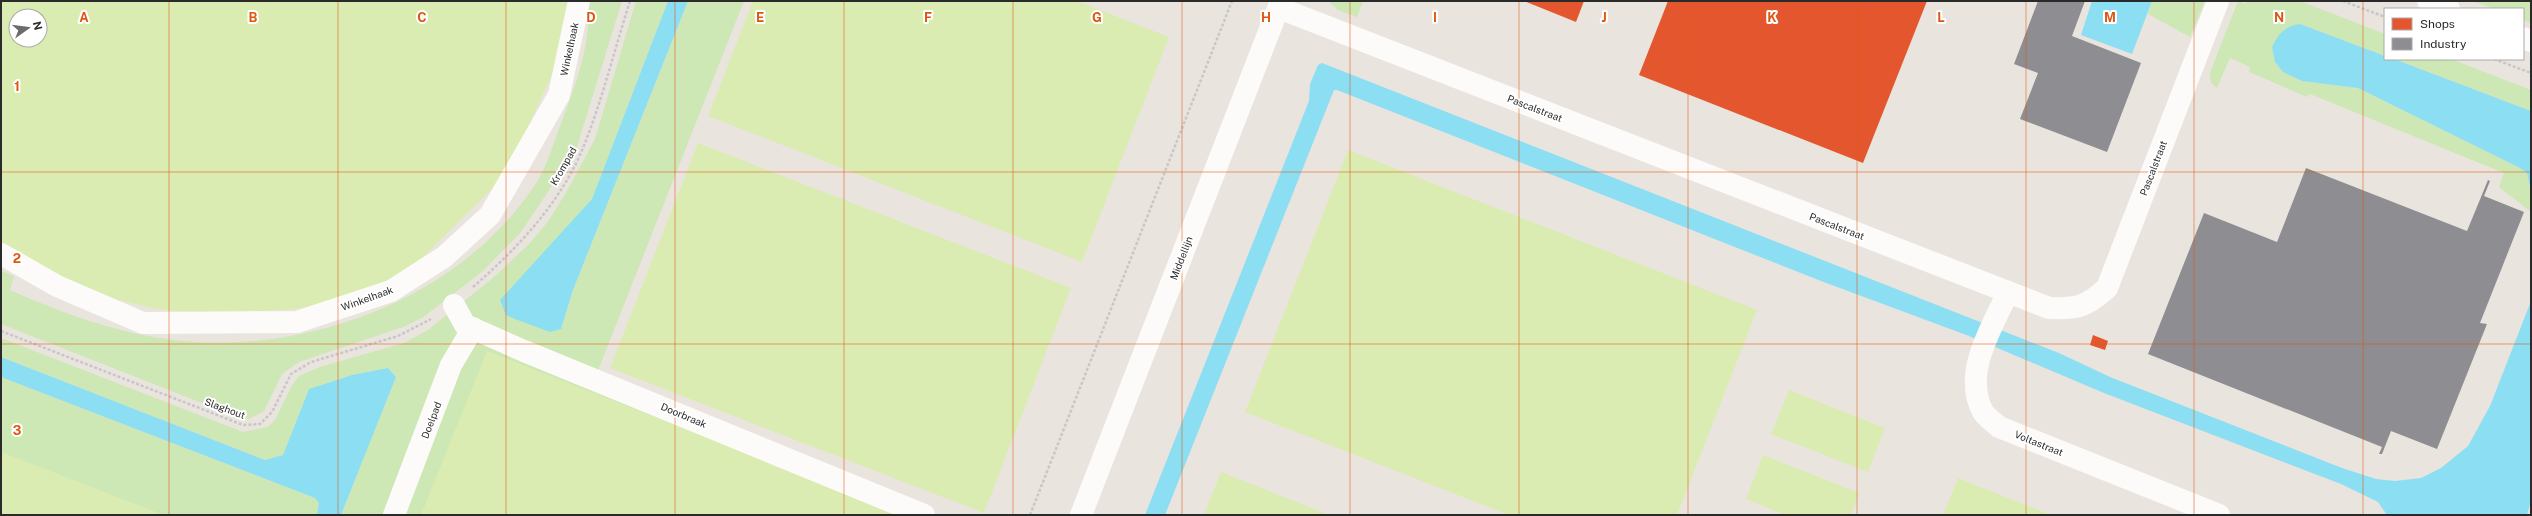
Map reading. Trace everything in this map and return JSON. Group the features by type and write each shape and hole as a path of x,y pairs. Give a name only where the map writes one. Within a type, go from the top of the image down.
{"street":[{"name":"Winkelhaak","path":"1,254 57,286 143,323 297,322 391,291 444,257 490,215 559,95 579,1"},
{"name":"Pascalstraat","path":"1280,4 2049,308 2068,309 2079,308 2093,301 2107,288 2218,1"},
{"path":"2428,1 2446,8"},
{"name":"Middellijn","path":"1081,515 1280,4"},
{"name":"Voltastraat","path":"2008,292 1979,358 1974,383 1982,412 1999,427 2219,515"},
{"name":"Doorbraak","path":"454,304 465,325 924,515"},
{"name":"Doelpad","path":"394,515 452,365 473,328"}],"path":[{"name":"Krompad","path":"454,304 524,240 546,210 573,167 585,143 630,1"},
{"path":"1030,515 1232,1"},
{"path":"2343,1 2384,17"},
{"path":"2497,60 2531,73"},
{"name":"Slaghout","path":"1,331 243,425 260,424 272,412 291,374 311,362 398,336 420,326"}],"green space":[{"path":"1,1 568,1 552,74 529,125 497,184 409,271 358,296 298,309 202,314 156,309 101,296 44,271 1,241"},
{"path":"588,1 622,1 576,150 521,232 483,271 422,318 403,327 299,362 282,374 264,411 249,419 240,418 1,324 1,271 14,276 10,290 75,316 109,327 143,335 198,342 254,341 310,332 364,316 416,292 463,261 504,224 538,180 550,155 581,66 585,50 589,17"},
{"path":"636,1 668,1 592,199 538,259 561,329 573,290 688,1 744,1 597,373 924,515 341,515 396,377 388,368 352,375 309,389 283,455 265,460 1,357 1,338 243,432 268,427 275,420 291,387 299,376 320,367 404,343 428,330 493,278 530,243 549,220 568,189 595,139"},
{"path":"753,1 1077,1 1169,37 1082,262 708,116"},
{"path":"1328,1 1363,1 1357,17 1338,10"},
{"path":"2152,1 2205,1 2190,37 2148,14"},
{"path":"2238,1 2246,4 2248,1 2300,1 2384,34 2384,56 2300,24 2275,62 2283,72 2302,81 2358,88 2518,167 2527,173 2531,192 2531,212 2499,187 2504,173 2310,94 2307,97 2249,72 2250,67 2230,58 2217,88 2211,83 2210,73"},
{"path":"2473,1 2531,1 2531,23 2524,20 2524,8 2491,8"},
{"path":"2397,60 2454,60 2531,90 2531,111"},
{"path":"698,143 1071,288 984,513 610,368"},
{"path":"1348,150 1757,310 1677,515 1509,515 1245,412"},
{"path":"487,351 895,511 894,515 421,515"},
{"path":"1,377 315,498 319,502 317,515 1,515"},
{"path":"1789,390 1885,428 1868,472 1771,434"},
{"path":"1,452 164,515 1,515"},
{"path":"1763,455 1859,493 1851,515 1785,515 1746,499"},
{"path":"1221,472 1329,515 1204,515"},
{"path":"1958,478 2051,515 1943,515"}],"water":[{"path":"668,1 688,1 573,290 561,329 550,332 506,315 500,300 592,199"},
{"path":"2092,1 2152,1 2132,54 2081,35"},
{"path":"2300,24 2384,56 2384,60 2397,60 2531,111 2531,192 2527,173 2518,167 2358,88 2302,81 2283,72 2275,62 2272,47 2283,31"},
{"path":"1322,63 2059,353 2110,377 2342,468 2376,479 2395,481 2421,478 2441,468 2468,446 2490,406 2531,301 2531,501 2527,515 2387,515 2378,502 2341,484 2104,393 1969,336 1821,281 1334,90 1165,515 1145,515 1309,101 1310,84 1318,65"},
{"path":"1,357 265,460 283,455 309,389 352,375 388,368 396,377 341,515 317,515 319,503 315,498 1,377"}],"building: Shops":[{"path":"1524,1 1584,1 1576,22"},
{"path":"1668,1 1927,1 1863,163 1639,75"},
{"path":"2093,335 2108,341 2105,350 2090,345"}],"building: Industry":[{"path":"2038,1 2085,1 2072,36 2141,63 2107,152 2020,119 2038,73 2014,64"},
{"path":"2306,168 2467,231 2488,180 2490,181 2484,196 2524,212 2480,323 2487,324 2437,449 2391,431 2382,454 2379,454 2382,447 2148,354 2204,213 2277,242"}]}
